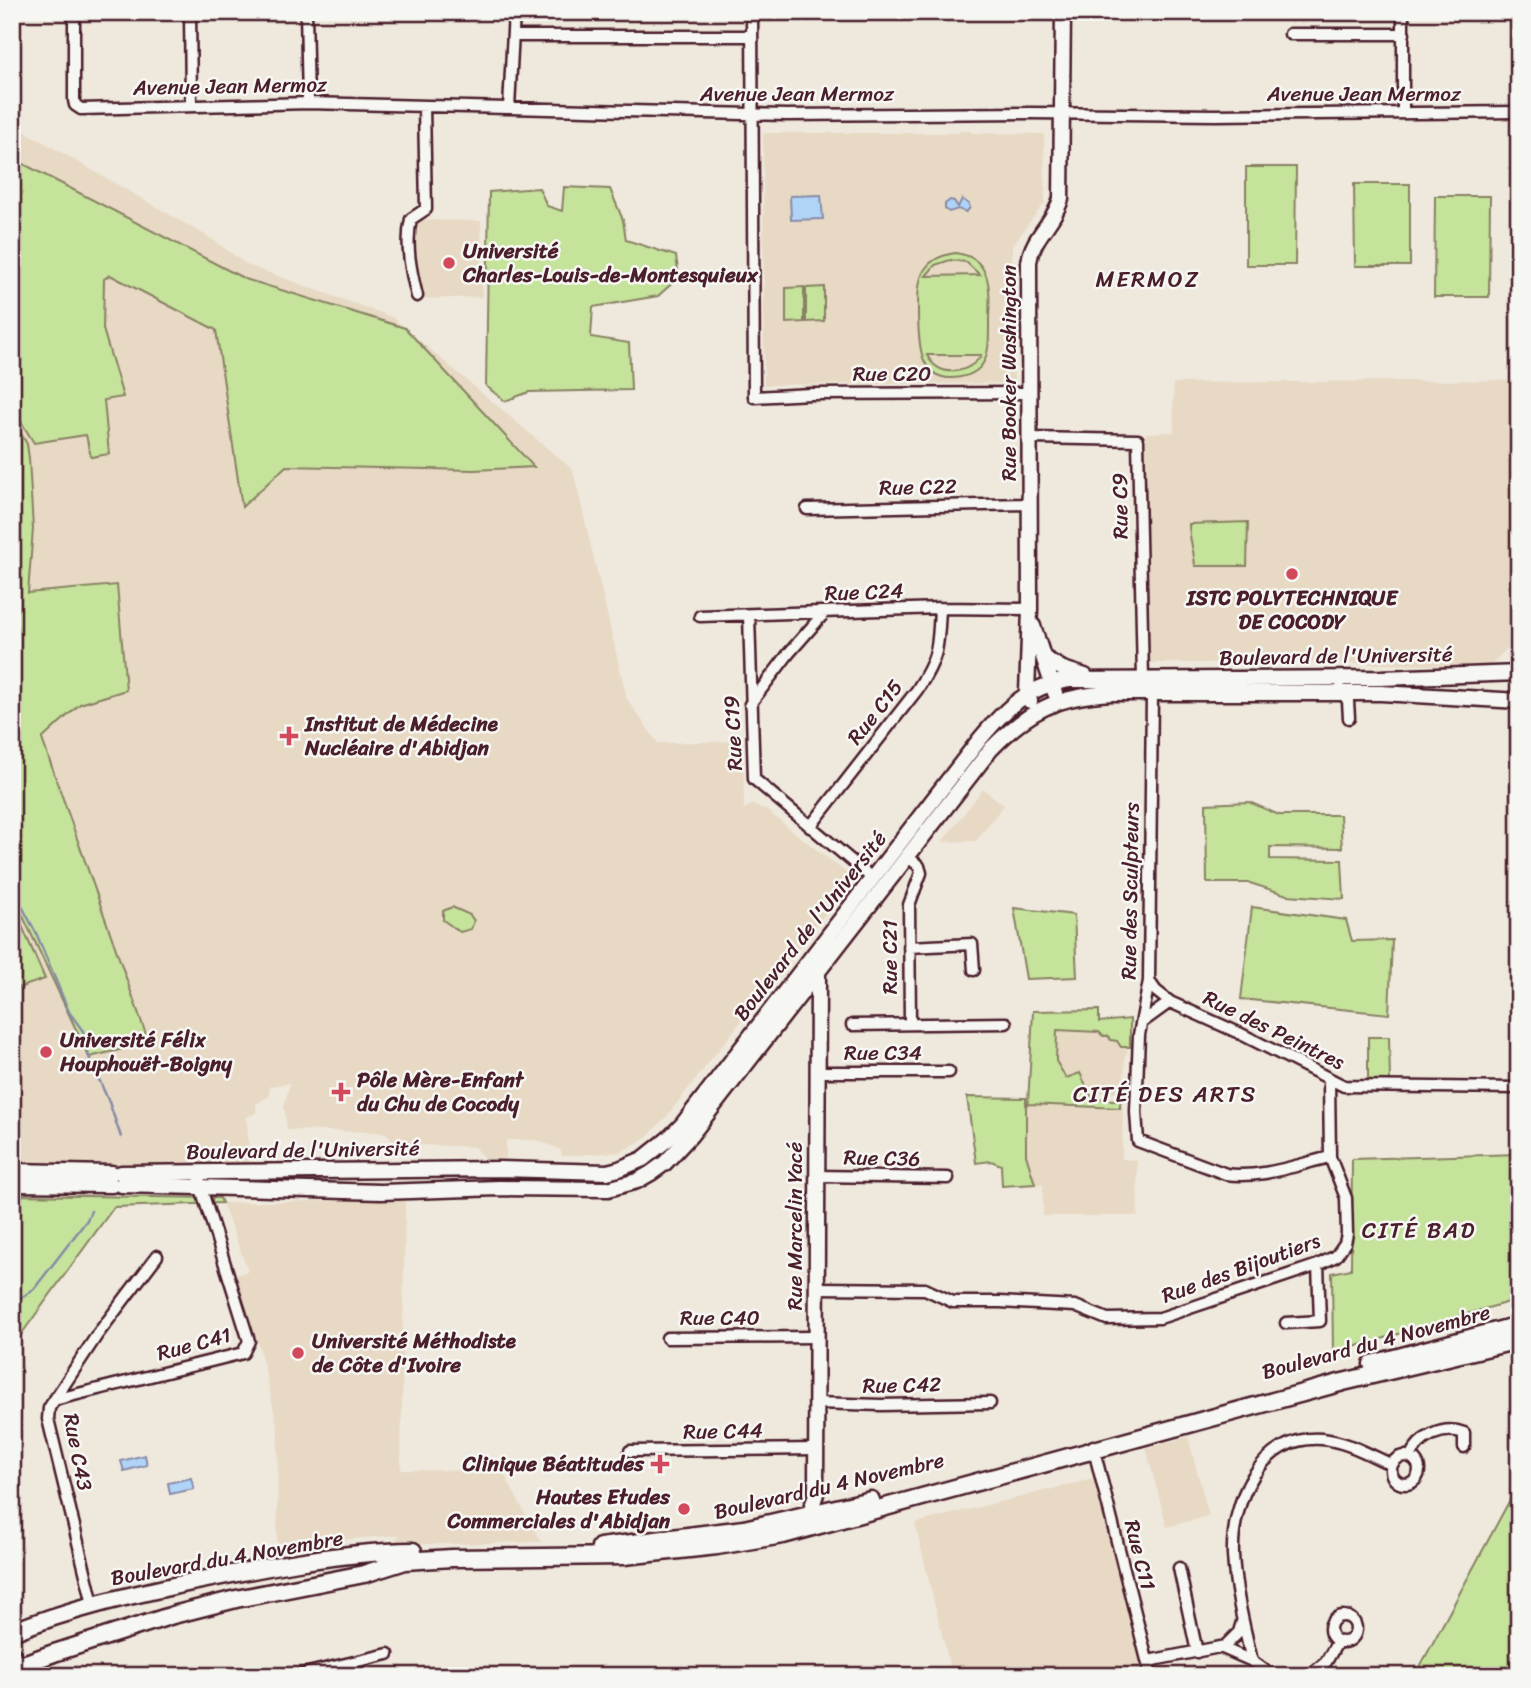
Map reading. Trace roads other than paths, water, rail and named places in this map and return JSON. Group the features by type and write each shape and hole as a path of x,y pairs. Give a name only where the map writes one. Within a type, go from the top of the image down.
{"main road":[{"name":"Boulevard du 4 Novembre","path":"1093,1447 1209,1409 1519,1325"},
{"name":"Boulevard du 4 Novembre","path":"16,1666 173,1615 275,1590 364,1574 405,1561 624,1556 758,1540 818,1520 1093,1447 1343,1382 1519,1340"},
{"name":"Boulevard du 4 Novembre","path":"12,1632 93,1604 212,1578 340,1558 407,1552 558,1551 818,1520"}],"street":[{"name":"Avenue Jean Mermoz","path":"74,12 74,100 76,107 81,109 308,103 752,113 1519,112"},
{"path":"190,12 191,105"},
{"path":"306,12 308,103"},
{"path":"509,108 514,12"},
{"path":"752,12 752,113"},
{"name":"Rue Booker Washington","path":"1027,693 1030,614 1029,262 1031,248 1057,212 1061,199 1063,12"},
{"path":"1403,12 1403,113"},
{"path":"1290,34 1404,34"},
{"path":"513,36 752,36"},
{"path":"417,296 410,261 410,226 411,219 426,209 424,106"},
{"name":"Rue C20","path":"752,113 754,397 811,394 1030,393"},
{"name":"Rue C9","path":"1030,438 1138,440 1143,679"},
{"name":"Rue C22","path":"807,509 1030,504"},
{"name":"Rue C24","path":"700,616 940,608 1030,614"},
{"name":"Rue C15","path":"810,827 917,690 931,668 938,651 940,608"},
{"path":"750,704 825,612"},
{"name":"Rue Booker Washington","path":"1030,614 1055,693 1046,707"},
{"name":"Rue C19","path":"749,615 754,779 873,878"},
{"path":"1044,658 1070,672 1093,679"},
{"name":"Boulevard de l'Université","path":"12,1171 75,1178 200,1179 499,1170 607,1172 631,1165 656,1150 682,1125 907,856 991,749 1017,723 1046,707 1072,698 1096,694 1347,688 1519,673"},
{"name":"Boulevard de l'Université","path":"200,1179 274,1190 381,1192 499,1188 608,1189 637,1181 651,1173 665,1163 691,1135 812,968 873,878 980,739 998,718 1027,693 1052,683 1093,679 1143,679 1347,688 1519,701"},
{"path":"1347,688 1349,718"},
{"path":"1027,693 1032,705 1046,707"},
{"name":"Rue des Sculpteurs","path":"1152,693 1149,981 1140,1024 1136,1112 1138,1141 1226,1174 1241,1176 1330,1157"},
{"name":"Rue C21","path":"907,856 919,866 921,873 909,905 910,1023"},
{"path":"909,947 972,944 974,970"},
{"name":"Rue Marcelin Yacé","path":"812,968 817,1072 815,1403 818,1520"},
{"name":"Rue des Peintres","path":"1149,981 1156,991 1170,1002 1344,1086 1519,1088"},
{"path":"1140,1024 1170,1002"},
{"path":"852,1025 1006,1023"},
{"name":"Rue C34","path":"817,1072 949,1072"},
{"name":"Rue des Bijoutiers","path":"816,1288 925,1289 952,1302 1061,1305 1079,1307 1107,1319 1160,1318 1318,1265 1336,1256 1345,1243 1347,1234 1346,1198 1330,1157 1329,1080"},
{"path":"499,1170 499,1188"},
{"name":"Rue C36","path":"816,1177 948,1178"},
{"name":"Boulevard de l'Université","path":"12,1184 75,1178"},
{"name":"Rue C41","path":"53,1400 243,1353 247,1347 249,1341 200,1179"},
{"name":"Rue C43","path":"93,1604 48,1419 53,1400 97,1335 157,1256"},
{"path":"1286,1323 1320,1321 1318,1265"},
{"name":"Rue C40","path":"667,1338 816,1337"},
{"name":"Rue C42","path":"815,1403 990,1403"},
{"path":"1410,1457 1420,1441 1438,1433 1464,1433 1464,1447"},
{"path":"1252,1661 1235,1574 1234,1542 1243,1497 1263,1462 1278,1449 1292,1443 1324,1439 1359,1450 1392,1465"},
{"name":"Rue C11","path":"1093,1447 1151,1676"},
{"name":"Rue C44","path":"630,1451 816,1449"},
{"path":"1400,1457 1415,1460 1419,1470 1415,1480 1399,1483 1391,1470 1392,1465 1400,1457"},
{"path":"1179,1568 1197,1652"},
{"path":"1147,1661 1219,1647 1233,1640 1243,1621"},
{"path":"1310,1676 1326,1662 1338,1641"},
{"path":"1219,1647 1252,1661 1272,1676"},
{"path":"295,1676 388,1654"}],"water":[{"path":"821,195 823,219 791,220 790,196"},
{"path":"962,199 969,204 970,208 966,212 958,209 949,212 945,209 945,204 950,200 958,207"},
{"path":"145,1455 147,1465 124,1471 121,1461"},
{"path":"191,1478 194,1489 170,1494 168,1483"}],"waterway":[{"path":"12,887 36,933 69,1012 83,1031 89,1057 121,1137"},
{"path":"12,1304 34,1289 91,1211"},
{"path":"1505,1676 1519,1650"}],"place":[{"name":"Université Charles-Louis-de-Montesquieux","path":"449,263"},
{"name":"ISTC POLYTECHNIQUE DE COCODY","path":"1292,574"},
{"name":"Institut de Médecine Nucléaire d'Abidjan","path":"289,736"},
{"name":"Université Félix Houphouët-Boigny","path":"46,1052"},
{"name":"Pôle Mère-Enfant du Chu de Cocody","path":"341,1092"},
{"name":"Université Méthodiste de Côte d'Ivoire","path":"298,1353"},
{"name":"Clinique Béatitudes","path":"660,1464"},
{"name":"Hautes Etudes Commerciales d'Abidjan","path":"684,1509"}],"district":[{"name":"MERMOZ","path":"1148,279"},
{"name":"CITÉ DES ARTS","path":"1165,1094"},
{"name":"CITÉ BAD","path":"1419,1230"}]}
